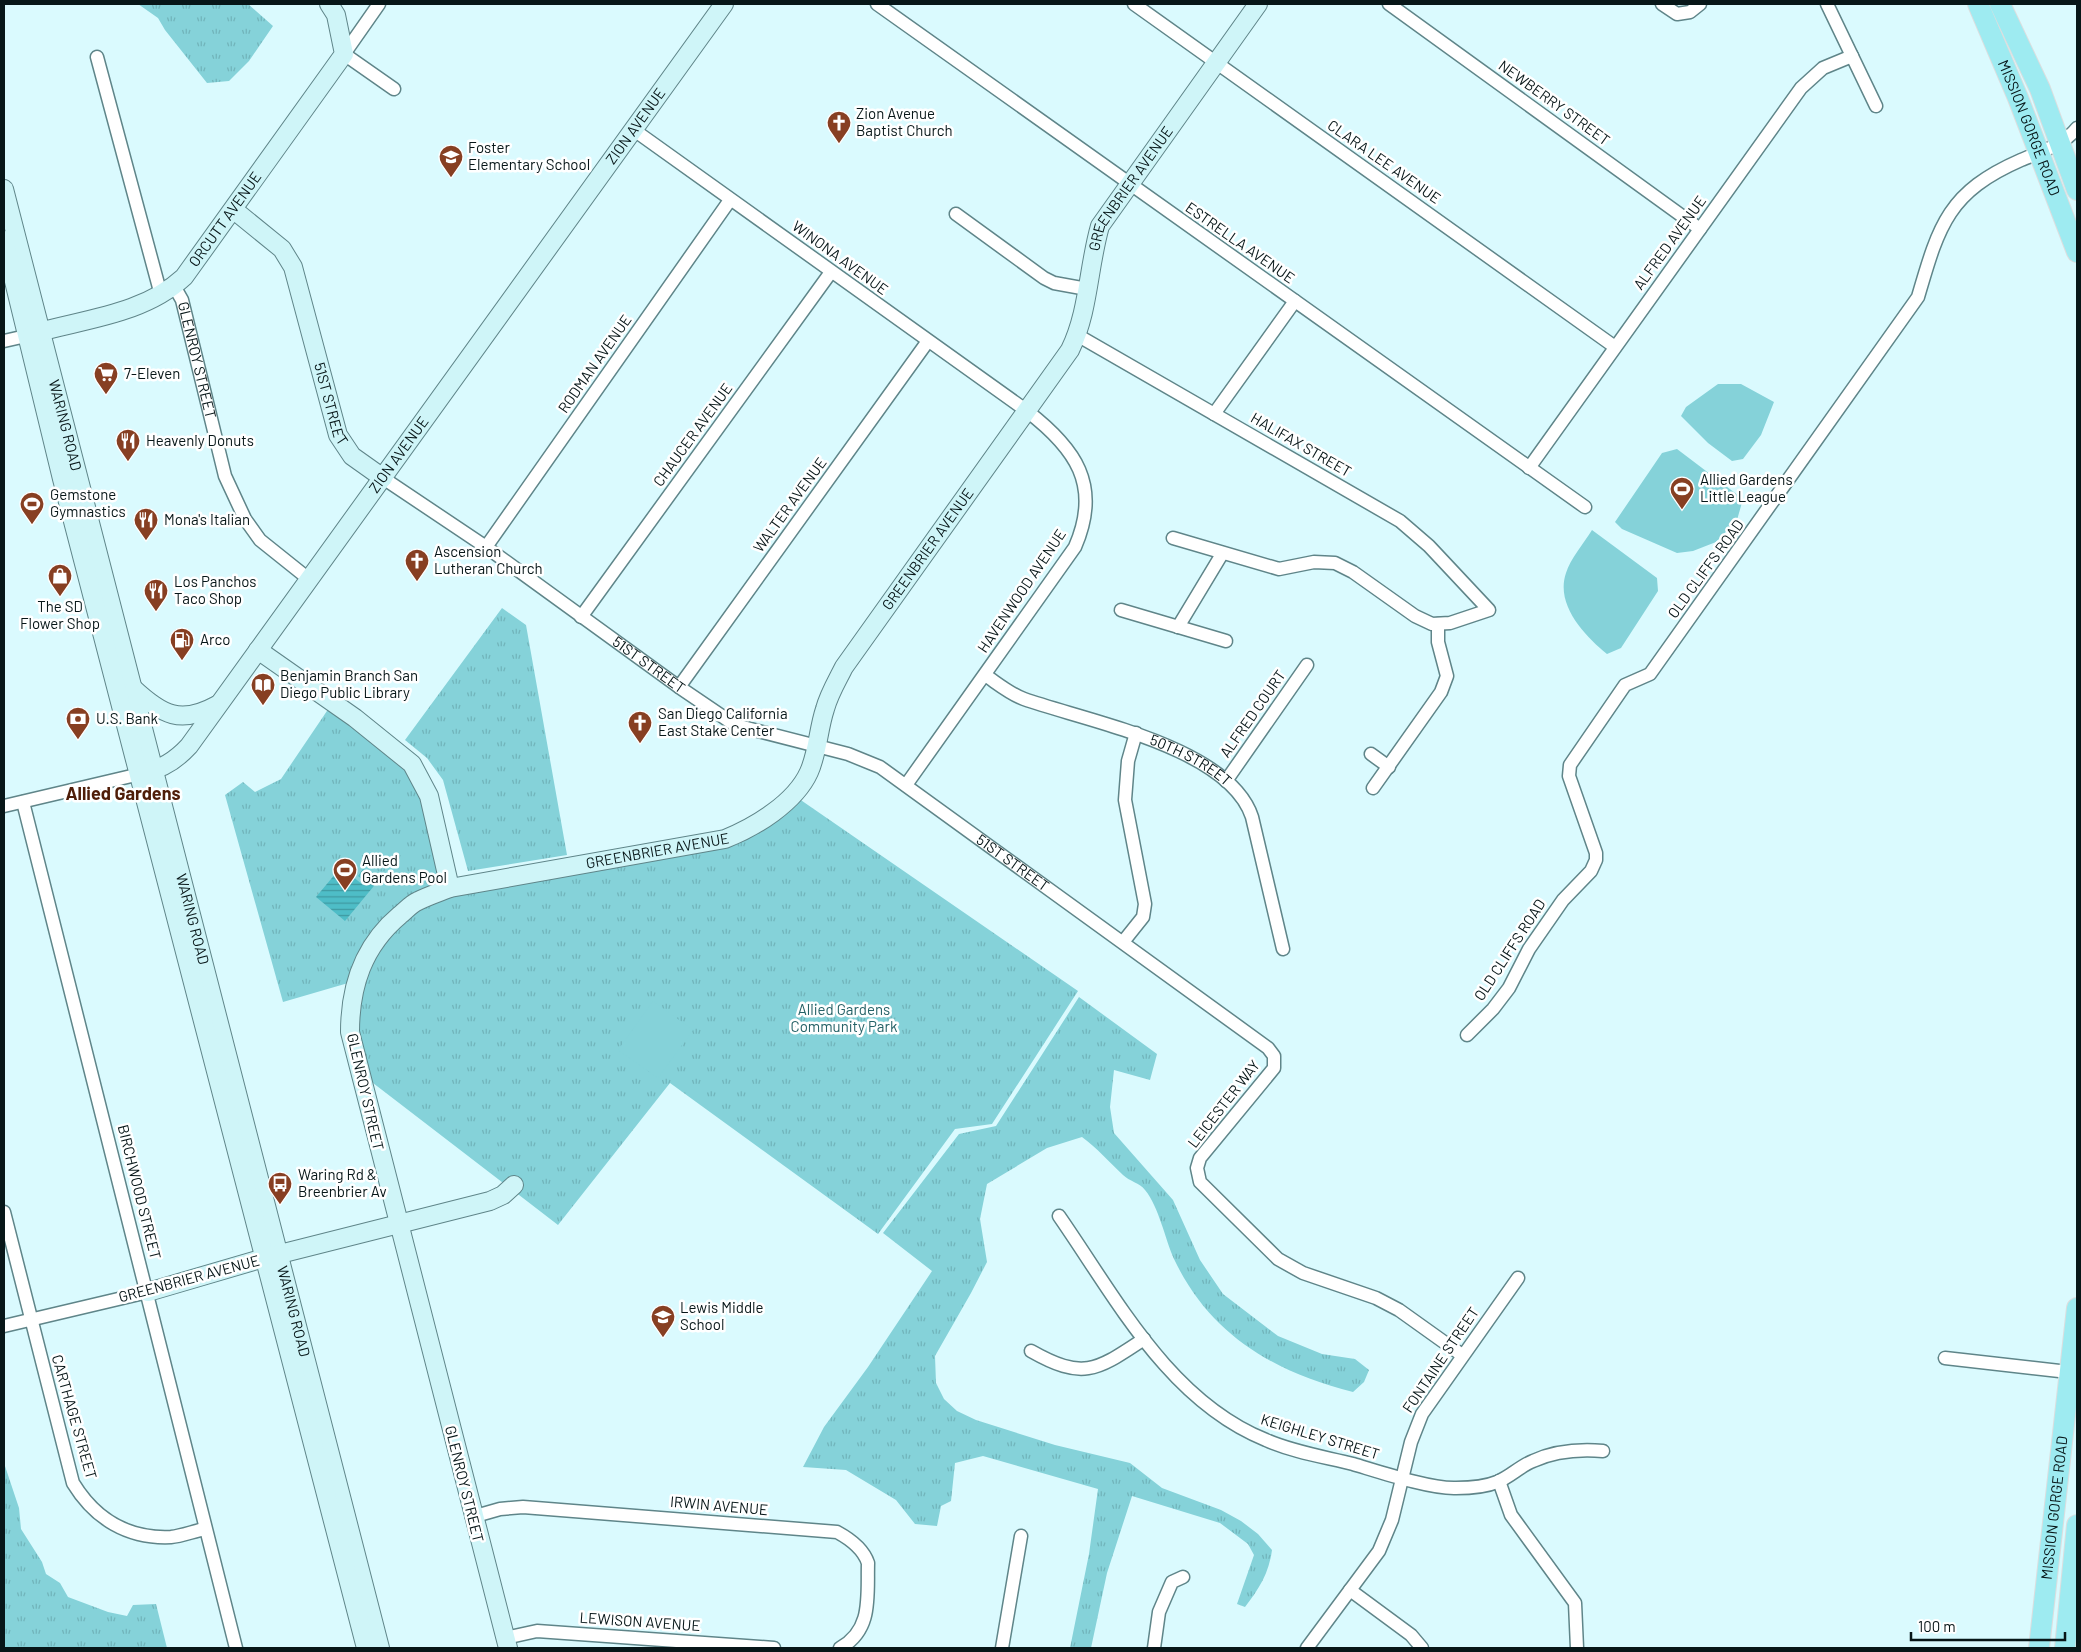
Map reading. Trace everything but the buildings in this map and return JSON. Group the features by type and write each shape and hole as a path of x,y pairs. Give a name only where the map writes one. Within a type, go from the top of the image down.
{"main road":[{"name":"MISSION GORGE ROAD","path":"1978,4 2018,98 2077,252"},
{"name":"MISSION GORGE ROAD","path":"2000,4 2040,90 2077,190"},
{"name":"MISSION GORGE ROAD","path":"2039,1648 2074,1372 2077,1308"},
{"name":"MISSION GORGE ROAD","path":"2065,1648 2077,1525"}],"street":[{"path":"329,4 338,22 344,54 394,89"},
{"name":"ORCUTT AVENUE","path":"4,342 118,312 168,290 184,277 234,210 380,4"},
{"name":"ZION AVENUE","path":"4,806 147,772 177,758 189,746 724,4"},
{"name":"ESTRELLA AVENUE","path":"877,4 1129,185 1585,507"},
{"name":"CLARA LEE AVENUE","path":"1134,4 1615,347"},
{"name":"GREENBRIER AVENUE","path":"450,888 725,840 751,828 783,805 801,788 809,772 817,747 824,710 844,667 1070,350 1083,318 1093,247 1100,226 1258,4"},
{"name":"NEWBERRY STREET","path":"1389,4 1700,229"},
{"path":"1662,4 1677,14 1690,12 1700,4"},
{"path":"1827,4 1876,106"},
{"name":"ALFRED AVENUE","path":"1529,468 1801,88 1823,68 1852,56"},
{"name":"GLENROY STREET","path":"97,57 168,290 182,300 225,476 244,519 260,540 310,580"},
{"name":"OLD CLIFFS ROAD","path":"1466,1035 1493,1010 1504,995 1529,949 1563,900 1591,871 1596,860 1596,853 1569,776 1570,765 1625,685 1650,674 1918,297 1936,236 1954,207 1969,190 2000,169 2060,143 2077,128"},
{"name":"WINONA AVENUE","path":"634,130 1027,411"},
{"name":"WARING ROAD","path":"4,189 34,333 271,1257 366,1648"},
{"name":"RODMAN AVENUE","path":"486,547 730,200"},
{"name":"51ST STREET","path":"234,210 282,249 293,267 338,435 352,456 486,547 678,688 735,725 848,754 880,767 1268,1048"},
{"path":"956,214 1044,278 1054,283 1087,289"},
{"name":"WARING ROAD","path":"4,240 34,333 134,688 147,772"},
{"name":"CHAUCER AVENUE","path":"581,617 831,272"},
{"path":"1214,414 1295,301"},
{"name":"HALIFAX STREET","path":"1077,335 1400,521 1429,546 1489,610 1450,623 1438,624"},
{"name":"WALTER AVENUE","path":"678,688 928,342"},
{"name":"HAVENWOOD AVENUE","path":"906,785 1075,547 1083,524 1084,488 1077,464 1059,438 1027,411"},
{"path":"1173,538 1279,570 1314,562 1335,563 1353,572 1415,616 1432,624 1438,624 1438,642 1447,676 1441,692 1373,788"},
{"path":"1178,627 1222,554"},
{"path":"1121,610 1226,641"},
{"path":"258,650 355,718 412,764 429,796 450,888"},
{"name":"ALFRED COURT","path":"1226,781 1307,665"},
{"name":"50TH STREET","path":"985,675 1022,698 1136,733 1190,756 1226,781 1248,804 1283,950"},
{"path":"134,688 149,703 167,714 180,717 201,713 220,703"},
{"path":"1123,942 1144,917 1145,904 1125,800 1128,761 1136,733"},
{"path":"1371,754 1389,767"},
{"name":"BIRCHWOOD STREET","path":"23,802 148,1292 236,1648"},
{"name":"GLENROY STREET","path":"450,888 416,902 385,928 364,958 357,975 350,1006 350,1032 472,1517 506,1643"},
{"name":"LEICESTER WAY","path":"1268,1048 1274,1056 1274,1068 1200,1158 1197,1168 1200,1182 1278,1259 1303,1273 1376,1298 1391,1306 1462,1355"},
{"name":"GREENBRIER AVENUE","path":"4,1326 31,1318 148,1292 271,1257 490,1201 503,1195 514,1185"},
{"name":"CARTHAGE STREET","path":"4,1212 73,1483 79,1493 115,1526 140,1535 172,1537 205,1528"},
{"name":"KEIGHLEY STREET","path":"1059,1216 1144,1338 1180,1382 1210,1408 1267,1441 1402,1478 1454,1489 1489,1485 1499,1481 1522,1466 1547,1456 1574,1450 1603,1451"},
{"name":"WARING ROAD","path":"271,1257 380,1648"},
{"name":"FONTAINE STREET","path":"1307,1648 1379,1551 1392,1520 1418,1423 1462,1355 1518,1278"},
{"path":"1032,1351 1060,1366 1086,1369 1108,1363 1144,1338"},
{"path":"1946,1358 2074,1372"},
{"path":"1499,1481 1511,1515 1575,1603 1576,1648"},
{"name":"IRWIN AVENUE","path":"472,1517 500,1509 523,1507 837,1532 851,1539 866,1556 868,1563 865,1620 856,1645"},
{"path":"1002,1648 1021,1536"},
{"path":"1154,1648 1160,1612 1172,1582 1183,1577"},
{"path":"1350,1590 1411,1636 1422,1648"},
{"name":"LEWISON AVENUE","path":"506,1643 537,1631 774,1648"},
{"path":"840,1648 856,1645"}],"green space":[{"path":"138,4 248,4 273,26 249,61 229,81 207,83 165,30 158,18"},
{"path":"1718,384 1741,384 1774,402 1761,435 1743,459 1732,461 1708,443 1681,416 1686,407"},
{"name":"Allied Gardens Little League","path":"1677,449 1743,499 1737,520 1716,542 1693,551 1677,553 1622,529 1615,522 1662,453"},
{"path":"1592,530 1657,578 1658,591 1621,648 1607,654 1581,629 1568,608 1565,597 1564,585 1568,568"},
{"path":"502,608 526,625 567,855 468,871 443,780 427,758 405,740"},
{"name":"Allied Gardens Community Park","path":"331,705 414,767 450,887 714,842 792,794 1078,991 992,1124 955,1129 878,1234 670,1083 558,1225 373,1083 352,1043 355,981 283,1002 225,795 243,782 255,792 281,779"},
{"path":"1079,997 1157,1054 1150,1080 1114,1070 1110,1107 1114,1133 1173,1200 1200,1260 1223,1294 1278,1336 1322,1354 1355,1359 1369,1370 1364,1382 1353,1392 1324,1384 1271,1361 1247,1346 1226,1329 1206,1309 1189,1286 1174,1259 1158,1214 1145,1190 1125,1177 1082,1137 1047,1148 987,1184 980,1219 987,1262 935,1356 936,1383 944,1399 957,1411 976,1420 1055,1445 1130,1463 1162,1488 1221,1510 1241,1521 1258,1534 1272,1550 1266,1573 1255,1594 1245,1607 1237,1604 1254,1555 1248,1544 1220,1523 1132,1496 1107,1573 1091,1648 1070,1648 1089,1554 1098,1489 983,1456 955,1463 951,1501 941,1506 937,1526 915,1524 896,1500 846,1470 803,1467 824,1427 868,1367 932,1271 883,1233 959,1134 996,1126"},
{"path":"653,1001 693,1030 658,1078 618,1050"},
{"path":"4,1463 19,1508 21,1529 42,1562 46,1574 60,1583 68,1597 108,1612 127,1616 133,1605 156,1604 167,1648 4,1648"}],"shaded area":[{"name":"Allied Gardens Pool","path":"341,867 363,885 366,882 358,876 363,869 378,881 345,921 316,897"}],"place":[{"name":"Zion Avenue Baptist Church","path":"839,144"},
{"name":"Foster Elementary School","path":"451,178"},
{"name":"7-Eleven","path":"106,395"},
{"name":"Heavenly Donuts","path":"128,462"},
{"name":"Allied Gardens Little League","path":"1682,510"},
{"name":"Gemstone Gymnastics","path":"32,525"},
{"name":"Mona's Italian","path":"146,541"},
{"name":"Ascension Lutheran Church","path":"417,582"},
{"name":"The SD Flower Shop","path":"60,597"},
{"name":"Los Panchos Taco Shop","path":"156,612"},
{"name":"Arco","path":"182,661"},
{"name":"Benjamin Branch San Diego Public Library","path":"263,706"},
{"name":"U.S. Bank","path":"78,740"},
{"name":"San Diego California East Stake Center","path":"640,744"},
{"name":"Allied Gardens Pool","path":"345,891"},
{"name":"Waring Rd & Breenbrier Av","path":"280,1205"},
{"name":"Lewis Middle School","path":"663,1338"}],"district":[{"name":"Allied Gardens","path":"123,794"}]}
